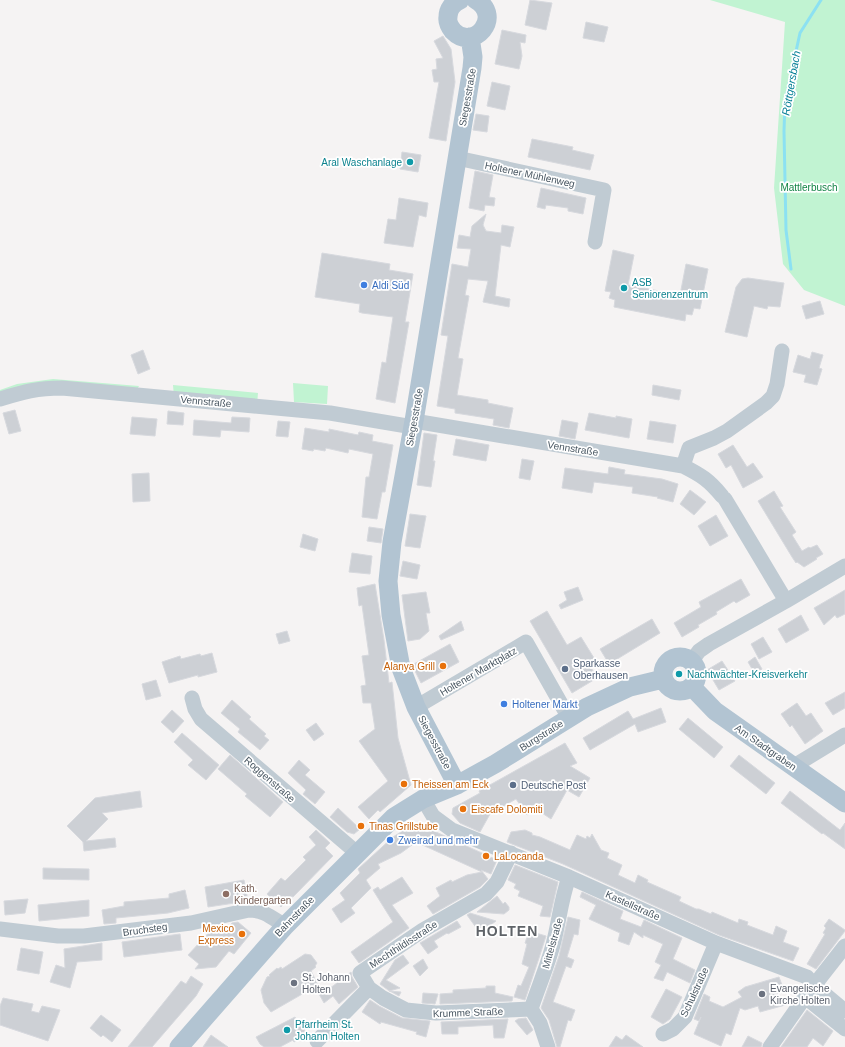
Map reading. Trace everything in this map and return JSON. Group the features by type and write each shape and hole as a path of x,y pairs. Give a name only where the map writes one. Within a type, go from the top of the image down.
{"main road":[{"path":"449,3 448,19 452,30 460,36 470,37 482,32 486,22 487,16 485,9 478,1"},
{"name":"Siegesstraße","path":"457,785 416,707 401,668 391,615 388,581 392,542 472,68 473,57 470,37"},
{"path":"680,657 691,662 696,669 697,675 692,687 680,691 669,687 664,679 664,669 668,663 680,657"},
{"name":"Burgstraße","path":"423,799 457,785 495,764 587,707 630,687 664,679"},
{"name":"Am Stadtgraben","path":"692,687 715,711 845,803"},
{"name":"Bahnstraße","path":"179,1047 285,926 394,817 423,799"}],"street":[{"name":"Holtener Mühlenweg","path":"457,158 604,190 595,242"},
{"path":"683,466 688,448 727,432 760,409 773,396 777,384 782,351"},
{"name":"Vennstraße","path":"0,399 28,390 62,388 330,413 413,424 683,466 712,483 723,497 786,601"},
{"path":"691,662 700,651 709,644 845,566"},
{"name":"Holtener Marktplatz","path":"416,707 526,642 569,718"},
{"name":"Roggenstraße","path":"192,698 200,719 357,853"},
{"path":"794,766 845,735"},
{"name":"Kastellstraße","path":"423,799 433,816 452,830 569,877 716,943 807,977 810,992 845,1029"},
{"name":"Mechthildisstraße","path":"369,988 360,973 423,930 486,894 497,882 510,853"},
{"name":"Mittelstraße","path":"531,1009 552,946 564,892 569,877"},
{"name":"Bruchsteg","path":"0,929 52,936 84,936 191,922 249,910 262,911 285,926"},
{"name":"Schulstraße","path":"663,1034 673,1029 685,1017 716,943"},
{"path":"770,1047 845,946"},
{"path":"317,1041 369,988"},
{"name":"Krumme Straße","path":"369,988 395,1006 417,1012 436,1014 531,1009"},
{"name":"Kastellstraße","path":"810,992 845,1011"},
{"path":"531,1009 540,1023 548,1047"}],"green space":[{"name":"Mattlerbusch","path":"710,0 845,0 845,306 804,290 783,264 774,188 785,22"},
{"path":"53,379 139,386 135,393 61,386 0,397 0,390 17,384"},
{"path":"293,383 328,386 327,404 294,402"},
{"path":"173,385 258,393 257,404 174,397"}],"building":[{"path":"530,0 552,3 546,30 525,25"},
{"path":"586,22 608,27 604,42 583,38"},
{"path":"502,30 526,35 525,43 520,42 522,56 519,69 495,64"},
{"path":"443,36 451,49 455,82 446,141 429,138 439,82 434,82 432,70 437,69 436,59 443,58 434,41"},
{"path":"492,82 510,86 505,110 487,106"},
{"path":"476,114 489,116 487,132 473,130"},
{"path":"532,139 573,147 572,150 594,155 590,170 528,157"},
{"name":"Aral Waschanlage","path":"402,152 421,155 418,172 400,169"},
{"path":"475,171 493,175 489,197 495,198 494,206 485,205 484,211 469,208"},
{"path":"541,188 586,198 583,214 568,211 568,208 546,205 545,209 537,207"},
{"path":"399,198 428,203 426,217 419,215 413,247 384,243 388,219 396,220"},
{"path":"486,214 483,225 486,231 501,233 502,225 514,227 510,247 501,245 495,296 510,299 509,307 483,302 488,281 468,279 465,295 469,296 458,358 463,359 457,395 488,400 488,403 513,408 509,428 493,425 494,419 455,413 455,409 437,406 448,336 441,335 452,264 468,267 471,249 457,248 459,235 470,237 472,226"},
{"name":"ASB Seniorenzentrum","path":"613,250 634,255 628,285 680,295 686,264 708,269 700,309 694,308 692,315 686,314 685,321 614,307 615,300 609,298 611,292 605,291"},
{"name":"Aldi Süd","path":"322,253 390,264 389,270 413,274 405,322 409,322 395,403 376,399 382,362 386,363 393,317 359,312 360,304 315,297"},
{"name":"ASB Seniorenzentrum","path":"748,278 784,283 780,307 768,306 767,309 754,306 747,337 725,332 736,287 742,279"},
{"path":"820,301 824,314 806,319 802,306"},
{"path":"143,350 150,369 138,374 131,355"},
{"path":"812,352 823,355 819,368 822,369 817,385 804,382 806,375 793,372 798,355 810,359"},
{"path":"653,385 681,390 679,400 652,395"},
{"path":"15,410 21,431 9,434 3,413"},
{"path":"168,411 184,413 183,425 167,424"},
{"path":"589,413 616,418 616,416 632,419 629,438 585,430"},
{"path":"132,417 157,419 155,436 130,434"},
{"path":"232,417 250,418 249,432 221,430 220,437 193,435 194,420 231,423"},
{"path":"562,420 578,423 575,439 559,436"},
{"path":"278,421 290,422 288,437 276,436"},
{"path":"650,421 676,425 673,443 647,439"},
{"path":"305,428 329,432 329,429 358,435 359,432 373,435 372,441 393,445 385,492 382,492 377,519 362,517 366,477 369,477 373,454 349,449 348,453 326,448 325,451 302,449"},
{"path":"424,433 437,435 431,487 417,485"},
{"path":"456,439 489,445 486,461 453,455"},
{"path":"733,445 747,467 753,463 763,477 743,488 731,465 726,468 718,454"},
{"path":"522,459 534,461 530,480 519,478"},
{"path":"609,467 625,470 624,474 662,479 678,484 673,502 657,498 658,497 632,493 633,487 594,482 592,493 562,488 565,468 608,474"},
{"path":"149,473 150,501 133,502 132,474"},
{"path":"690,490 706,502 694,515 680,504"},
{"path":"774,491 783,506 780,507 796,532 792,535 802,551 817,545 823,554 804,567 797,562 796,563 758,501"},
{"path":"410,514 426,516 420,548 405,546"},
{"path":"716,515 728,536 710,546 698,526"},
{"path":"369,527 383,529 381,543 367,541"},
{"path":"303,534 318,539 315,551 300,547"},
{"path":"352,553 372,556 370,574 349,572"},
{"path":"403,561 420,565 417,579 400,576"},
{"path":"741,579 750,595 736,603 734,601 716,612 717,614 698,625 699,627 682,637 674,623 701,607 699,602"},
{"path":"375,584 389,683 392,682 398,738 411,785 380,812 378,810 369,819 358,807 388,781 359,741 375,729 371,703 363,703 361,686 366,685 362,656 369,655 362,605 359,606 357,588"},
{"path":"578,587 583,600 561,609 559,605 567,600 564,592"},
{"path":"845,590 845,614 837,618 835,615 824,625 814,608"},
{"path":"426,592 430,613 426,613 429,631 420,639 408,641 402,595"},
{"path":"547,611 567,645 581,637 594,658 588,662 597,678 572,693 530,621"},
{"path":"801,615 809,630 786,643 778,629"},
{"path":"652,619 660,633 609,664 600,649"},
{"path":"461,621 464,630 441,640 439,636"},
{"path":"287,631 290,641 279,644 276,634"},
{"path":"763,637 772,652 759,659 751,644"},
{"path":"450,644 459,662 421,683 412,665"},
{"path":"212,653 217,672 198,677 198,675 169,683 162,662 180,656 181,659 200,654 201,656"},
{"path":"755,657 762,669 755,674 748,662"},
{"path":"722,661 735,681 719,690 707,670"},
{"path":"156,680 161,696 146,700 142,684"},
{"path":"845,692 845,708 833,715 825,703"},
{"path":"232,700 251,717 249,719 266,734 264,736 269,740 260,750 238,732 240,729 221,713"},
{"path":"797,703 806,716 811,713 823,731 805,744 792,725 790,727 781,714"},
{"path":"661,708 666,722 638,732 635,724 590,750 583,738 628,711 633,719"},
{"path":"172,710 184,721 173,733 161,722"},
{"path":"688,718 723,747 714,758 679,729"},
{"path":"316,723 324,734 314,741 306,730"},
{"path":"182,733 219,765 206,780 188,765 193,760 174,742"},
{"path":"565,743 577,763 570,766 590,778 579,797 567,790 551,819 536,809 527,815 516,799 490,814 480,832 460,823 452,814 453,808 480,793 479,791"},
{"path":"230,755 283,802 270,817 245,796 247,794 218,769"},
{"path":"739,755 775,783 766,794 730,766"},
{"path":"299,760 310,770 305,775 325,792 315,804 303,794 306,790 288,773"},
{"path":"140,791 142,807 102,813 108,819 86,841 115,838 116,847 84,851 83,842 67,826 95,798"},
{"path":"790,791 840,830 845,823 845,849 823,833 822,834 781,803"},
{"path":"338,808 360,829 354,834 347,832 330,817"},
{"path":"423,826 497,860 491,874 481,870 488,879 480,887 433,914 427,906 440,896 436,888 451,880 452,882 467,875 482,872 416,842 401,853 378,864 380,868 366,880 371,888 351,908 355,913 341,923 332,909 345,900 340,893 360,873 358,869 393,837 409,827"},
{"path":"316,830 330,843 325,848 333,856 293,897 291,896 281,907 267,894 281,878 285,881 306,860 303,857 316,845 309,837"},
{"path":"525,830 532,833 532,835 570,850 577,835 586,839 587,836 590,838 592,834 601,850 609,853 607,858 622,865 618,875 635,883 638,875 648,880 647,882 681,897 679,901 696,909 711,914 712,912 738,923 739,919 748,922 747,925 773,935 776,926 787,931 783,942 799,948 793,961 719,935 563,864 507,842 511,832"},
{"path":"515,865 558,882 550,917 540,916 543,906 518,896 520,891 514,888 516,884 508,880"},
{"path":"43,868 89,869 89,880 43,879"},
{"path":"402,877 413,893 392,905 409,928 359,963 351,952 393,922 373,890 378,887 380,890"},
{"name":"Kath. Kindergarten","path":"244,880 248,901 208,907 205,887"},
{"path":"185,890 189,908 168,913 116,918 116,923 104,924 102,910 124,906 124,902 169,898 169,894"},
{"path":"582,892 623,911 620,919 641,927 644,920 682,938 673,959 695,970 690,983 667,972 663,981 654,978 661,965 655,962 663,944 643,935 643,938 634,932 629,945 618,941 620,933 589,919 596,905 580,897"},
{"path":"497,896 503,904 505,902 509,907 509,910 504,914 477,912"},
{"path":"28,899 25,913 5,915 4,901"},
{"path":"89,900 89,916 39,921 38,905"},
{"path":"470,913 496,921 480,933 467,915"},
{"path":"568,917 580,920 578,935 574,934 567,957 574,960 571,968 566,966 553,1002 575,1010 571,1021 568,1020 560,1047 557,1047 549,1020 541,1008 559,956"},
{"path":"829,919 845,931 816,969 807,964 825,934 823,933 826,928 824,926"},
{"path":"457,921 461,927 434,941 438,947 428,954 420,943"},
{"path":"238,922 251,933 234,954 229,951 216,967 195,969 199,964 188,955 214,927 223,925 227,929 232,923"},
{"path":"529,931 546,936 525,1000 514,997 518,985 521,986 529,967 522,964 527,944 525,943"},
{"path":"180,934 182,950 124,957 122,942"},
{"path":"102,943 102,960 77,962 70,988 50,982 56,965 65,968 64,949"},
{"path":"21,948 43,952 39,974 17,970"},
{"name":"St. Johann Holten","path":"305,954 311,955 317,963 315,966 316,967 311,971 318,985 271,1012 264,1003 261,990 267,977 270,976 269,975 277,968 278,969 281,967 282,969"},
{"path":"403,955 409,963 386,980 400,988 390,991 380,984 395,960"},
{"path":"423,959 428,968 420,976 413,966"},
{"path":"351,972 352,977 358,987 339,1004 333,996 324,1003 319,994 333,986"},
{"path":"191,976 203,984 196,996 152,1047 128,1047 181,981 186,984"},
{"path":"779,977 782,985 777,995 775,995 790,1003 789,1004 760,1012 758,1006 745,1010 740,1008 731,1035 726,1033 721,1046 694,1034 701,1017 699,1021 694,1019 704,994 710,997 709,1001 723,1007 742,997 738,992 745,987"},
{"path":"486,986 495,986 495,993 513,997 512,1001 440,1004 440,994 453,993 453,990 486,988"},
{"path":"666,989 682,997 670,1019 663,1024 651,1017"},
{"path":"390,991 401,992 399,996"},
{"path":"423,993 438,994 435,1004 422,1003"},
{"path":"3,998 33,1004 31,1011 39,1013 42,1006 60,1010 48,1041 0,1025 0,1006"},
{"path":"370,1000 402,1018 430,1021 426,1037 416,1034 417,1032 381,1022 380,1024 362,1012"},
{"path":"807,1010 833,1031 823,1046 813,1038 807,1047 781,1047"},
{"path":"101,1015 121,1030 112,1042 103,1035 101,1037 90,1028"},
{"name":"Pfarrheim St. Johann Holten","path":"295,1017 299,1025 302,1024 307,1035 280,1047 264,1047 260,1044 256,1037"},
{"path":"526,1018 533,1030 527,1035 515,1021"},
{"path":"508,1019 504,1038 494,1038 493,1025 458,1027 458,1034 442,1034 441,1022"},
{"path":"211,1035 228,1047 203,1047"},
{"path":"626,1035 643,1047 609,1047 616,1036 622,1040"},
{"path":"748,1036 762,1043 761,1047 742,1047"}],"waterway":[{"name":"Röttgersbach","path":"791,269 786,230 784,131 785,102 800,33 821,0"}],"place":[{"name":"Aral Waschanlage","path":"410,162"},
{"name":"Aldi Süd","path":"364,285"},
{"name":"ASB Seniorenzentrum","path":"624,288"},
{"name":"Alanya Grill","path":"443,666"},
{"name":"Sparkasse Oberhausen","path":"565,669"},
{"name":"Nachtwächter-Kreisverkehr","path":"679,674"},
{"name":"Holtener Markt","path":"504,704"},
{"name":"Theissen am Eck","path":"404,784"},
{"name":"Deutsche Post","path":"513,785"},
{"name":"Eiscafe Dolomiti","path":"463,809"},
{"name":"Tinas Grillstube","path":"361,826"},
{"name":"Zweirad und mehr","path":"390,840"},
{"name":"LaLocanda","path":"486,856"},
{"name":"Kath. Kindergarten","path":"226,894"},
{"name":"Mexico Express","path":"242,934"},
{"name":"St. Johann Holten","path":"294,983"},
{"name":"Evangelische Kirche Holten","path":"762,994"},
{"name":"Pfarrheim St. Johann Holten","path":"287,1030"}],"district":[{"name":"HOLTEN","path":"507,931"}]}
